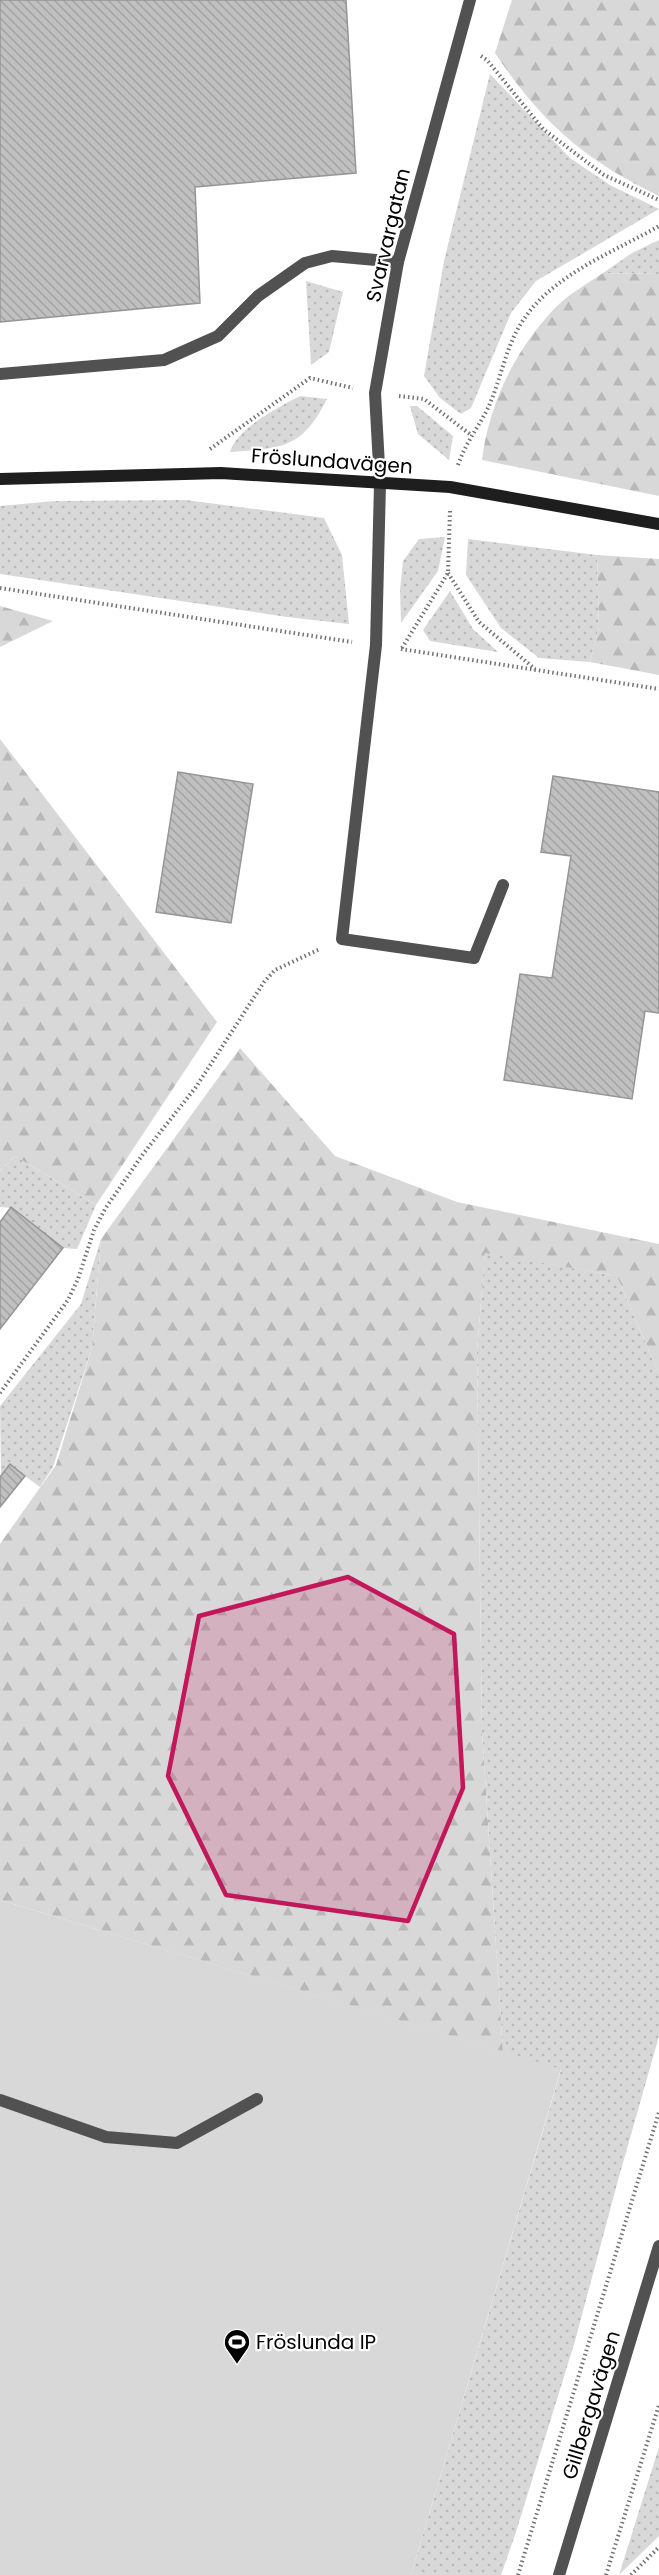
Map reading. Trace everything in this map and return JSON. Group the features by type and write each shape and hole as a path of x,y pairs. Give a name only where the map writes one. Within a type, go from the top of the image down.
{"main road":[{"name":"Fröslundavägen","path":"0,479 221,473 450,487 659,524"}],"street":[{"name":"Svarvargatan","path":"342,939 376,645 380,484 375,393 398,262 470,0"},
{"path":"0,374 164,360 218,336 258,296 305,262 332,256 398,262"},
{"path":"342,939 474,958 502,885"},
{"path":"0,2100 106,2137 177,2143 257,2099"},
{"name":"Gillbergavägen","path":"559,2575 659,2246"}],"path":[{"path":"459,40 487,60 543,129 604,175 659,200"},
{"path":"401,649 448,573 450,487 465,445 487,410 523,319 541,297 572,275 659,226"},
{"path":"179,473 215,444 310,378 375,393 424,399 471,435"},
{"path":"448,573 479,622 536,670"},
{"path":"0,588 659,689"},
{"path":"0,1393 68,1300 78,1279 94,1230 105,1209 143,1154 196,1086 264,982 275,970 342,939"},
{"path":"518,2575 659,2112"},
{"path":"606,2575 659,2405"},
{"path":"631,2575 659,2547"}],"highlighted area":[{"path":"348,1577 454,1634 463,1788 408,1921 226,1895 168,1776 199,1616"}],"green space":[{"path":"512,0 659,0 659,196 608,168 566,137 529,99 512,77 495,53"},
{"path":"490,74 570,158 610,185 659,209 536,281 511,313 471,408 461,414 440,398 424,376 444,261"},
{"path":"659,240 659,274 603,273 632,253"},
{"path":"603,273 659,274 659,496 482,460 498,398 527,342 559,304"},
{"path":"306,281 343,292 329,352 311,365"},
{"path":"300,396 327,399 309,428 299,437 277,447 230,452 234,443 250,427 270,412"},
{"path":"410,406 417,406 453,436 449,460 418,434"},
{"path":"186,500 324,518 342,555 349,624 287,617 0,574 0,506 55,501"},
{"path":"445,537 438,571 401,623 400,590 403,561 419,539"},
{"path":"468,539 597,555 599,627 590,662 539,658 501,628 466,575"},
{"path":"597,555 659,559 659,675 590,662 599,627"},
{"path":"450,591 473,629 498,652 430,641 423,630"},
{"path":"0,606 53,621 0,647"},
{"path":"0,739 217,1022 96,1205 15,1156 0,1171"},
{"path":"240,1048 335,1156 457,1202 659,1244 659,1374 617,1276 485,1253 477,1351 482,1731 503,2052 0,1900 0,1544 56,1465 92,1348 101,1239"},
{"path":"15,1156 96,1205 77,1249 63,1248 11,1208 0,1207 0,1171"},
{"path":"101,1239 92,1348 53,1467 40,1487 10,1465 1,1475 0,1406 81,1304"},
{"path":"485,1252 617,1276 659,1374 659,2036 575,2341 501,2575 411,2575 561,2070 503,2052 482,1731 477,1351"},
{"name":"Fröslunda IP","path":"0,1900 561,2069 411,2575 0,2575"},
{"path":"659,2447 659,2536 619,2575"}],"building":[{"path":"0,0 346,0 356,173 195,187 200,303 0,322"},
{"path":"178,772 253,784 231,923 156,912"},
{"path":"553,776 659,792 659,1013 645,1011 632,1099 504,1080 520,974 552,978 571,856 541,852"},
{"path":"11,1207 63,1248 0,1329 0,1222"},
{"path":"10,1464 25,1476 0,1507 0,1477"}],"place":[{"name":"Fröslunda IP","path":"237,2365"}]}
